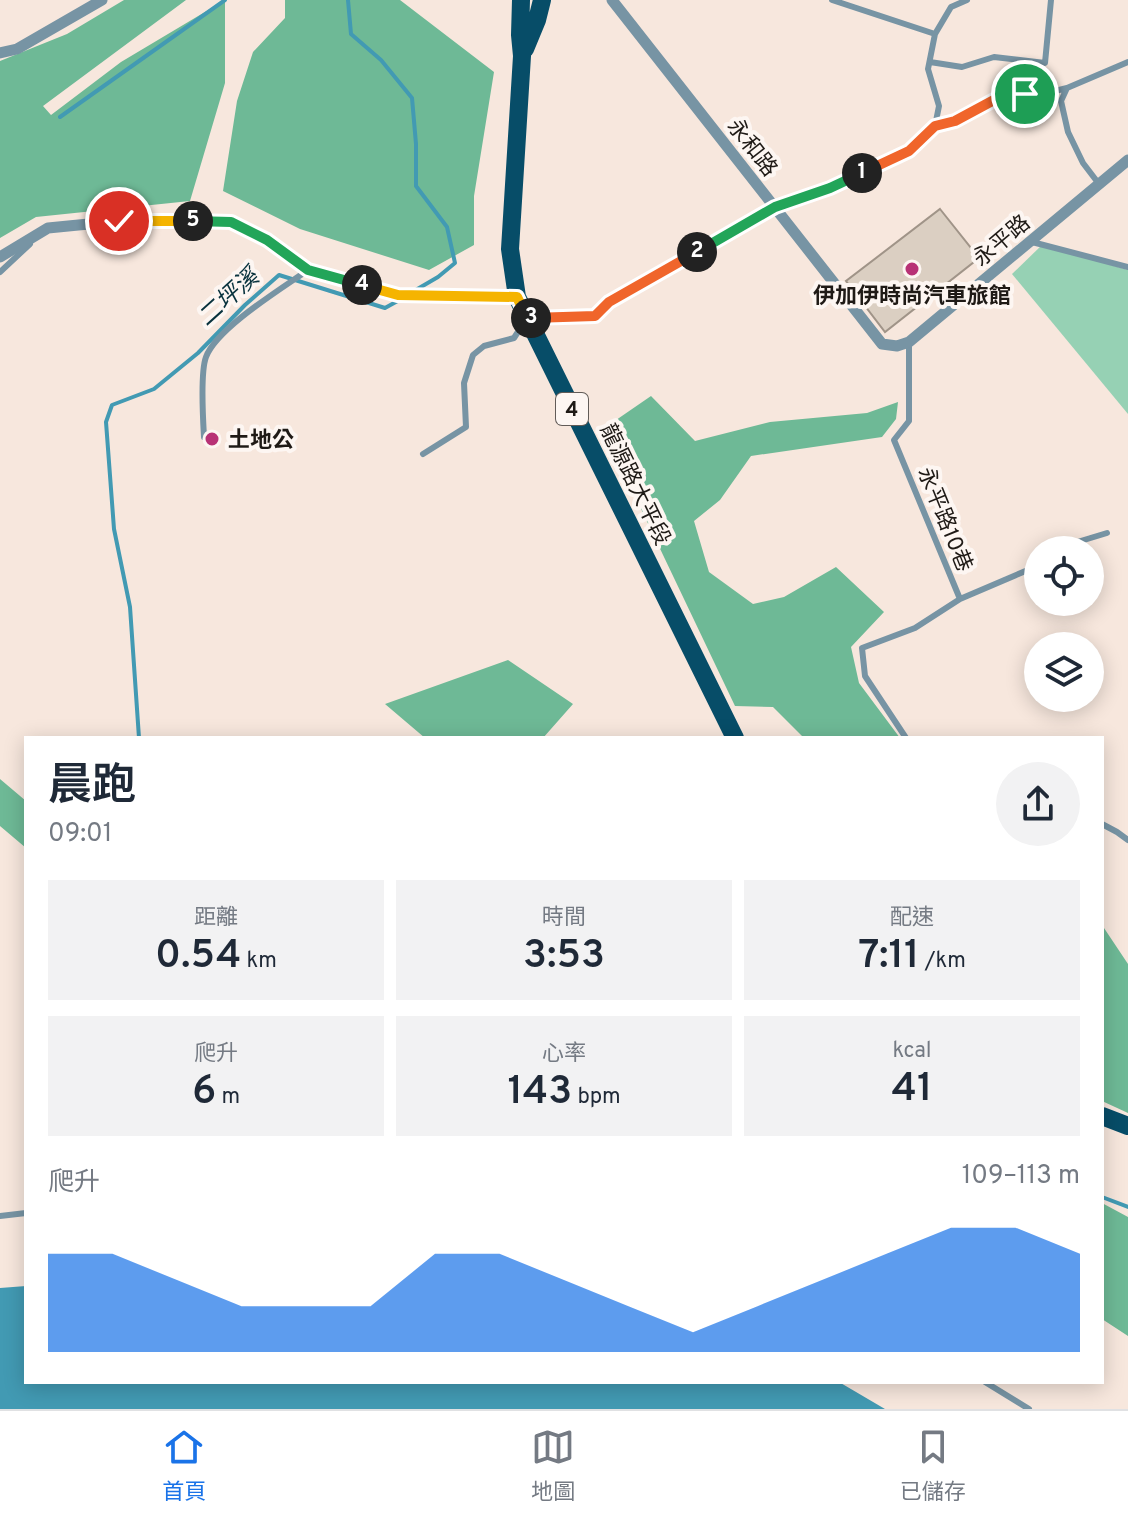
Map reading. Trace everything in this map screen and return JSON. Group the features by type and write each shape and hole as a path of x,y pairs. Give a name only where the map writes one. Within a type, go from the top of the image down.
{"main road":[{"name":"龍源路大平段","path":"521,0 522,56 510,249 517,297 734,736"},
{"name":"龍源路大平段","path":"522,56 542,0"},
{"path":"1104,1117 1128,1126"}],"street":[{"path":"0,53 17,49 102,0"},
{"name":"永和路","path":"612,0 882,344 903,344"},
{"name":"永平路","path":"903,344 1032,242 1128,160"},
{"path":"0,257 48,228 119,221 231,222 267,240 308,270 398,295 517,297"}],"lane":[{"path":"832,0 935,34"},
{"path":"935,126 939,106 928,69 935,34 951,7 967,0"},
{"path":"930,62 962,67 994,57 1045,63 1051,0"},
{"path":"609,302 775,207 830,188 909,151 935,126 955,121 994,100 1067,88 1128,62"},
{"path":"1067,88 1061,101 1068,132 1083,163 1099,184"},
{"path":"0,272 48,228"},
{"path":"1032,242 1128,267"},
{"path":"204,437 204,360 213,344 237,322 308,270"},
{"path":"423,454 466,427 464,383 473,355 484,346 514,338 527,318"},
{"name":"永平路10巷","path":"903,344 909,421 894,440 960,599 915,628 862,648 865,676 905,736"},
{"path":"1097,536 1107,533"},
{"path":"960,599 1024,572"},
{"path":"1104,825 1128,840"},
{"path":"0,1216 24,1213"},
{"path":"988,1384 1029,1409"}],"path":[{"path":"527,318 595,316 609,302"}],"green space":[{"path":"124,0 186,0 43,106 51,115 121,62 225,0 225,83 190,201 36,217 0,238 0,61 67,34"},
{"path":"285,0 400,0 494,72 474,196 474,245 429,270 300,229 223,191 237,101 253,52 285,18"},
{"path":"1042,245 1128,270 1128,414 1012,274"},
{"path":"651,396 695,441 770,422 867,413 898,402 896,419 882,437 751,456 720,500 694,521 709,572 753,604 784,597 836,567 884,612 851,647 859,683 899,736 802,736 773,707 735,706 603,429"},
{"path":"508,660 573,704 545,736 423,736 385,704"},
{"path":"0,779 24,799 24,846 0,826"},
{"path":"1104,928 1128,964 1128,1113 1104,1102"},
{"path":"1104,1204 1128,1217 1128,1336 1104,1320"}],"water":[{"path":"24,1286 24,1384 842,1384 885,1409 0,1409 0,1288"}],"building":[{"name":"伊加伊時尚汽車旅館","path":"940,209 979,258 885,332 846,281"}],"waterway":[{"path":"60,117 225,0"},
{"name":"二坪溪","path":"348,0 351,34 381,60 412,98 416,186 447,227 455,263 414,291"},
{"name":"二坪溪","path":"139,736 130,607 114,529 106,422 112,405 154,389 198,353 279,275 385,308 403,298"},
{"name":"二坪溪","path":"1104,1198 1128,1207"}],"place":[{"name":"伊加伊時尚汽車旅館","path":"912,269"},
{"name":"土地公","path":"212,439"}],"route":[{"path":"119,221 231,222 267,240 308,270 398,295 517,297 527,318 595,316 609,302 775,207 830,188 909,151 935,126 955,121 994,100 1025,94"}]}
